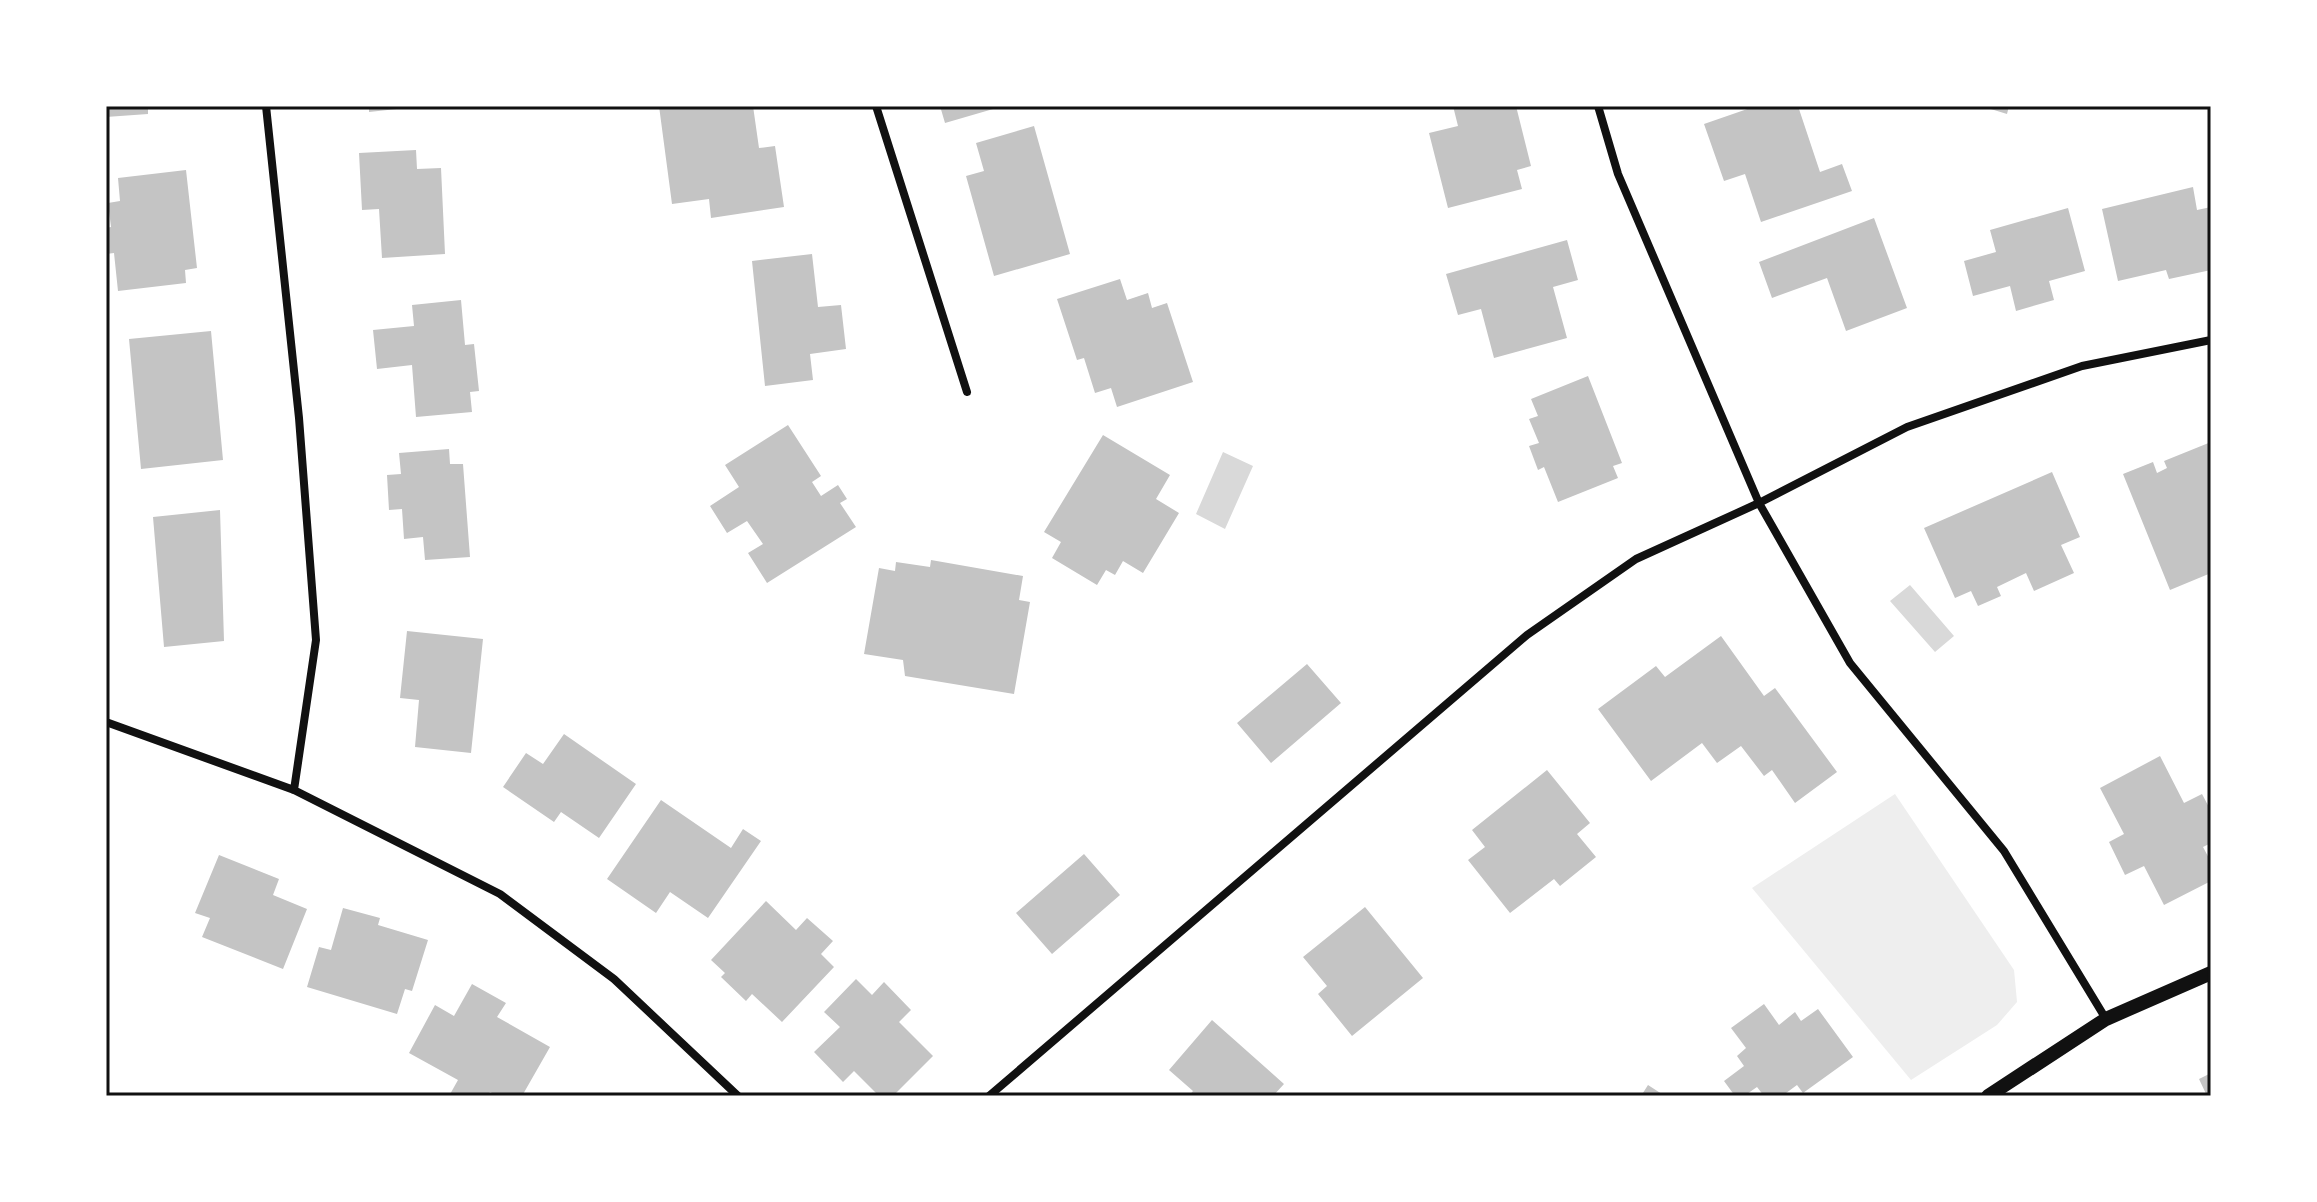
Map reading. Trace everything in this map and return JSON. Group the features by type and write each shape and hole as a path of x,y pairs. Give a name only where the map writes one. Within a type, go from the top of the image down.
{"street":[{"path":"266,106 299,418 316,640 294,790"},
{"path":"876,106 967,392"},
{"path":"1598,106 1618,174 1759,503 1850,663 2004,851 2106,1019"},
{"path":"989,1096 1527,635 1636,559 1759,503 1907,427 2082,366 2211,340"},
{"path":"106,722 294,790 500,894 614,979 738,1096"},
{"path":"1988,1096 2106,1019 2211,973"}],"shaded area":[{"path":"1223,452 1253,466 1225,529 1196,514"},
{"path":"1910,585 1954,636 1935,652 1890,601"},
{"path":"1895,794 2014,970 2017,1002 1997,1025 1911,1080 1752,888"}],"building":[{"path":"106,106 148,106 148,114 106,117"},
{"path":"369,106 406,106 406,108 369,112"},
{"path":"659,106 753,106 759,148 775,146 784,207 711,218 709,199 672,204"},
{"path":"940,106 1000,106 1000,107 945,123"},
{"path":"1453,106 1516,106 1531,166 1517,170 1522,189 1448,208 1429,133 1458,126"},
{"path":"1756,106 1798,106 1820,172 1842,164 1852,191 1761,222 1745,174 1724,181 1704,124"},
{"path":"1981,106 2009,106 2007,114"},
{"path":"1034,126 1070,254 994,276 966,176 984,171 976,143"},
{"path":"416,150 417,169 441,168 445,254 382,258 379,209 362,210 359,153"},
{"path":"186,170 197,268 185,270 186,283 118,291 114,253 106,254 106,228 111,227 108,203 120,201 118,178"},
{"path":"2193,187 2197,210 2211,207 2211,270 2169,279 2166,270 2118,281 2102,209"},
{"path":"2068,208 2085,271 2049,281 2054,300 2016,311 2010,286 1973,296 1964,261 1996,252 1990,230"},
{"path":"1874,218 1907,308 1846,331 1827,278 1772,298 1759,262"},
{"path":"1567,240 1578,280 1553,287 1567,338 1494,358 1481,309 1458,315 1446,274"},
{"path":"812,254 818,307 841,305 846,349 810,354 813,380 765,386 752,261"},
{"path":"1120,279 1127,300 1148,293 1152,308 1167,303 1193,382 1117,407 1111,388 1095,393 1084,358 1077,360 1057,299"},
{"path":"461,300 465,345 474,344 479,391 470,392 472,412 416,417 412,365 377,369 373,330 414,326 412,305"},
{"path":"211,331 223,460 141,469 129,339"},
{"path":"1588,376 1622,463 1613,466 1618,478 1558,502 1544,467 1538,470 1529,446 1539,443 1529,419 1538,416 1531,399"},
{"path":"788,425 821,476 812,482 821,496 838,485 847,499 840,503 856,527 767,583 748,553 763,544 747,521 727,533 710,506 739,487 725,465"},
{"path":"1103,435 1170,475 1156,499 1179,513 1143,573 1123,561 1115,575 1106,570 1097,585 1052,558 1061,542 1044,532"},
{"path":"2211,442 2211,573 2170,590 2123,474 2153,462 2157,473 2167,468 2164,461"},
{"path":"449,449 450,464 463,464 470,557 425,560 423,537 404,539 402,509 389,510 387,475 401,474 399,453"},
{"path":"2052,472 2080,537 2061,545 2074,573 2034,591 2026,573 1997,587 2001,596 1978,606 1971,591 1955,598 1924,528"},
{"path":"220,510 224,641 164,647 153,517"},
{"path":"931,560 1023,576 1019,600 1030,602 1014,694 905,676 903,660 864,654 879,568 895,571 896,562 930,567"},
{"path":"407,631 483,639 471,753 415,747 419,700 400,698"},
{"path":"1721,636 1764,696 1775,688 1837,772 1795,803 1772,770 1764,776 1741,746 1717,763 1702,743 1651,781 1598,709 1656,666 1665,677"},
{"path":"1307,664 1341,703 1271,763 1237,723"},
{"path":"564,734 636,784 599,838 561,812 554,822 503,787 526,753 543,764"},
{"path":"2160,756 2184,803 2202,794 2211,811 2211,843 2203,847 2211,862 2211,881 2164,905 2144,866 2125,875 2109,842 2124,834 2100,788"},
{"path":"1547,770 1590,823 1577,834 1596,857 1560,886 1554,879 1510,913 1468,860 1485,847 1472,830"},
{"path":"661,800 731,848 743,829 761,841 708,918 670,892 656,913 607,879"},
{"path":"1084,854 1120,895 1052,954 1016,913"},
{"path":"219,855 279,879 273,895 307,909 283,969 202,937 210,918 195,913"},
{"path":"766,901 796,930 807,918 833,941 821,954 834,967 782,1022 752,994 746,1001 721,977 725,973 711,960"},
{"path":"1365,907 1423,978 1352,1036 1318,994 1327,986 1303,957"},
{"path":"343,908 380,918 378,925 428,940 412,991 405,989 397,1014 307,987 319,947 331,950"},
{"path":"856,979 872,995 884,982 911,1010 899,1022 933,1056 893,1096 879,1096 854,1071 843,1082 814,1052 840,1027 824,1012"},
{"path":"472,984 506,1003 497,1017 550,1047 522,1096 498,1096 490,1092 487,1096 449,1096 458,1080 409,1053 435,1005 454,1016"},
{"path":"1764,1004 1779,1025 1795,1012 1801,1021 1818,1009 1853,1057 1803,1093 1797,1085 1782,1096 1764,1096 1757,1087 1744,1096 1735,1096 1724,1081 1744,1066 1737,1056 1746,1048 1731,1028"},
{"path":"1212,1020 1284,1084 1273,1096 1189,1096 1193,1091 1169,1070"},
{"path":"2211,1073 2211,1096 2207,1096 2199,1079"},
{"path":"1648,1085 1665,1096 1641,1096"}]}
